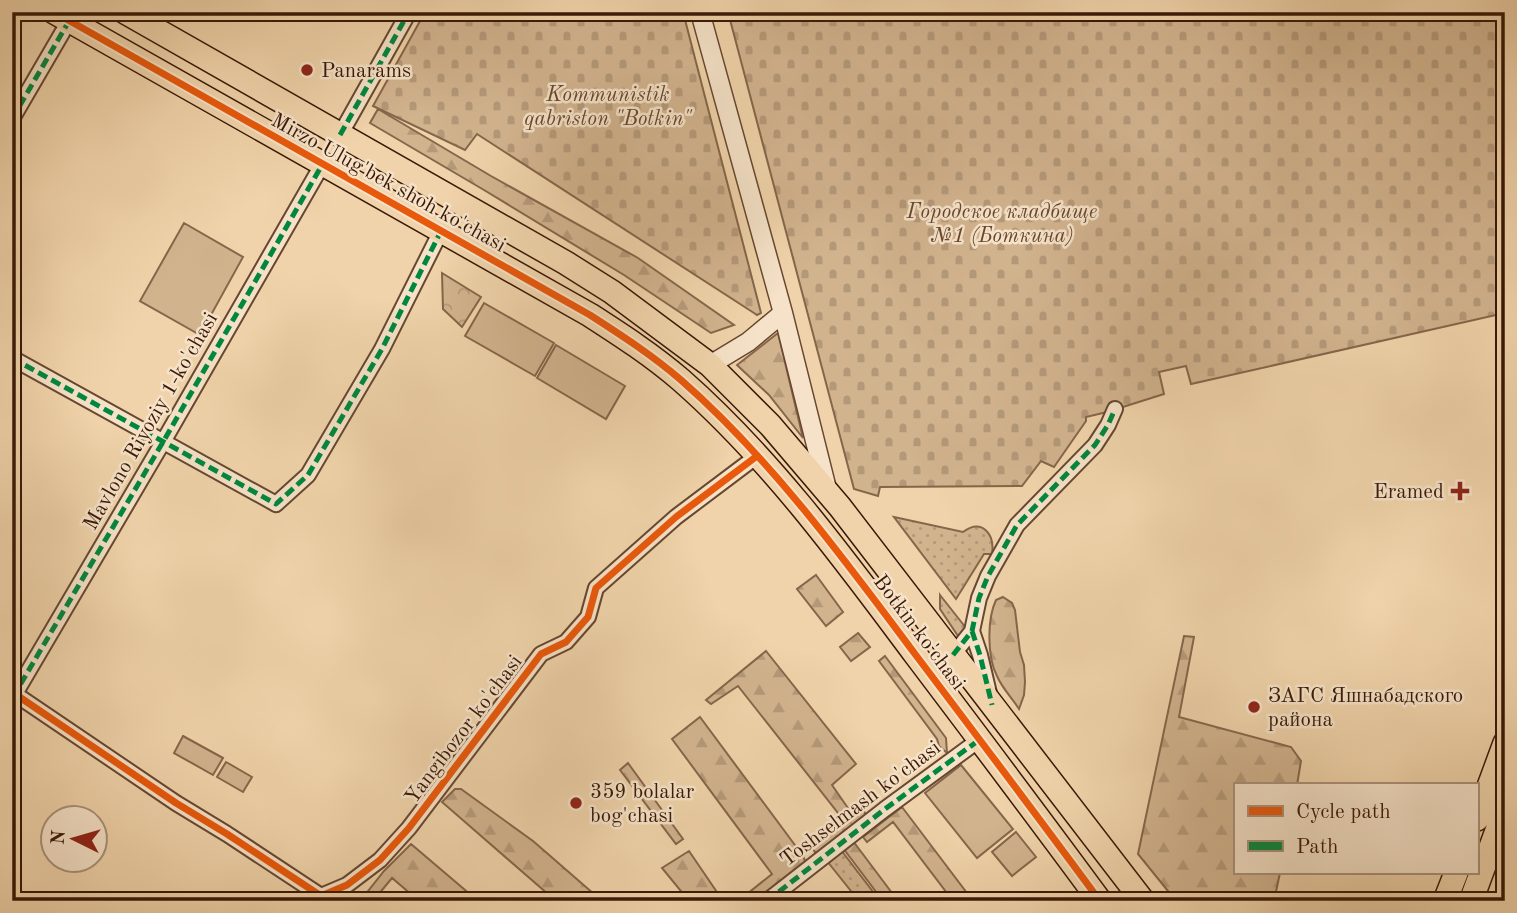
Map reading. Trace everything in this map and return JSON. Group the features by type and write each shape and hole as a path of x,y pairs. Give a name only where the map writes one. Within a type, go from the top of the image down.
{"main road":[{"name":"Mirzo Ulug'bek shoh ko'chasi","path":"125,12 566,263 622,300 715,370"},
{"name":"Mirzo Ulug'bek shoh ko'chasi","path":"61,17 590,315 657,361 698,396"},
{"path":"322,164 340,135"},
{"path":"698,396 715,370"},
{"name":"Botkin ko'chasi","path":"715,370 770,425 828,493 1143,901"},
{"name":"Botkin ko'chasi","path":"698,396 757,456 821,532 1100,901"},
{"path":"1478,816 1505,743"},
{"path":"1478,869 1484,842 1505,809"},
{"path":"1072,863 1098,843"},
{"path":"1445,901 1456,874"},
{"path":"1471,901 1477,874"}],"street":[{"path":"340,135 410,12"},
{"name":"Botkin ko'chasi","path":"700,12 783,313 828,493"},
{"path":"12,119 61,17"},
{"name":"Mavlono Riyoziy 1-ko'chasi","path":"14,696 322,164"},
{"path":"12,358 276,504 307,475 382,349 441,231"},
{"path":"715,370 783,313"},
{"path":"953,655 972,631 979,598 988,576 1017,525 1095,445 1115,409"},
{"name":"Yangibozor ko'chasi","path":"14,696 321,896 346,886 380,860 409,828 541,654 566,642 589,617 596,588 676,517 757,456"},
{"path":"972,631 992,705"},
{"name":"Toshselmash ko'chasi","path":"767,901 979,740"}],"green space":[{"name":"Kommunistik qabriston \"Botkin\"","path":"425,12 683,12 761,313 757,315 477,134 465,150 373,106"},
{"name":"Городское кладбище №1 (Боткина)","path":"728,12 1505,12 1505,313 1191,384 1186,366 1159,372 1164,394 1086,417 1086,421 1054,467 1041,461 1022,486 880,487 878,496 854,489"},
{"path":"378,109 638,258 734,325 711,333 624,275 370,123"},
{"path":"184,223 243,257 200,335 140,301"},
{"path":"442,273 481,297 462,327 443,309"},
{"path":"484,303 554,343 535,376 465,336"},
{"path":"778,333 803,438 769,395 737,365"},
{"path":"556,345 625,386 606,419 537,378"},
{"path":"894,517 963,532 970,528 981,528 989,535 992,554 984,554 956,599"},
{"path":"816,575 843,612 826,626 797,589"},
{"path":"940,595 966,628 960,639 940,609"},
{"path":"1003,597 1012,603 1015,610 1024,665 1024,695 1019,709 999,680 991,659 991,617 996,600"},
{"path":"858,633 870,647 851,661 840,647"},
{"path":"1184,636 1194,637 1179,717 1291,747 1301,761 1297,783 1234,783 1234,874 1280,874 1274,901 1176,901 1138,854"},
{"path":"766,651 856,764 832,785 850,811 842,818 738,686 711,704 706,700"},
{"path":"885,656 946,738 947,753 939,746 937,739 879,661"},
{"path":"700,717 806,863 757,901 744,901 742,898 772,874 672,739"},
{"path":"183,736 223,758 213,775 174,753"},
{"path":"226,762 252,777 243,792 217,777"},
{"path":"628,763 683,839 676,844 620,770"},
{"path":"961,765 1013,829 977,858 925,793"},
{"path":"455,789 461,789 533,841 602,901 556,901 442,802"},
{"path":"861,806 866,815 820,852 815,852 809,845"},
{"path":"902,807 973,901 953,901 893,822 867,842 863,837"},
{"path":"1016,832 1036,857 1012,876 992,852"},
{"path":"853,841 898,901 883,901 843,848"},
{"path":"411,844 478,901 419,901 392,878 373,901 370,901 365,895"},
{"path":"841,850 880,901 859,901 827,861"},
{"path":"689,851 723,901 689,901 662,868"}],"marked path":[{"path":"340,135 409,12"},
{"path":"12,119 69,21"},
{"path":"13,697 322,165"},
{"path":"12,358 276,504 308,475 382,349 441,231"},
{"path":"953,655 972,631 979,598 988,576 1017,525 1095,445 1115,409"},
{"path":"972,631 992,705"},
{"path":"767,901 979,740"}],"cycle path":[{"path":"54,12 590,315 681,380 746,443 805,511 1100,901"},
{"path":"15,694 176,803 321,896 347,885 380,860 409,828 541,654 566,642 588,617 596,588 676,517 757,456"}],"place":[{"name":"Panarams","path":"307,70"},
{"name":"Eramed","path":"1460,491"},
{"name":"ЗАГС Яшнабадского района","path":"1254,707"},
{"name":"359 bolalar bog'chasi","path":"576,803"}]}
